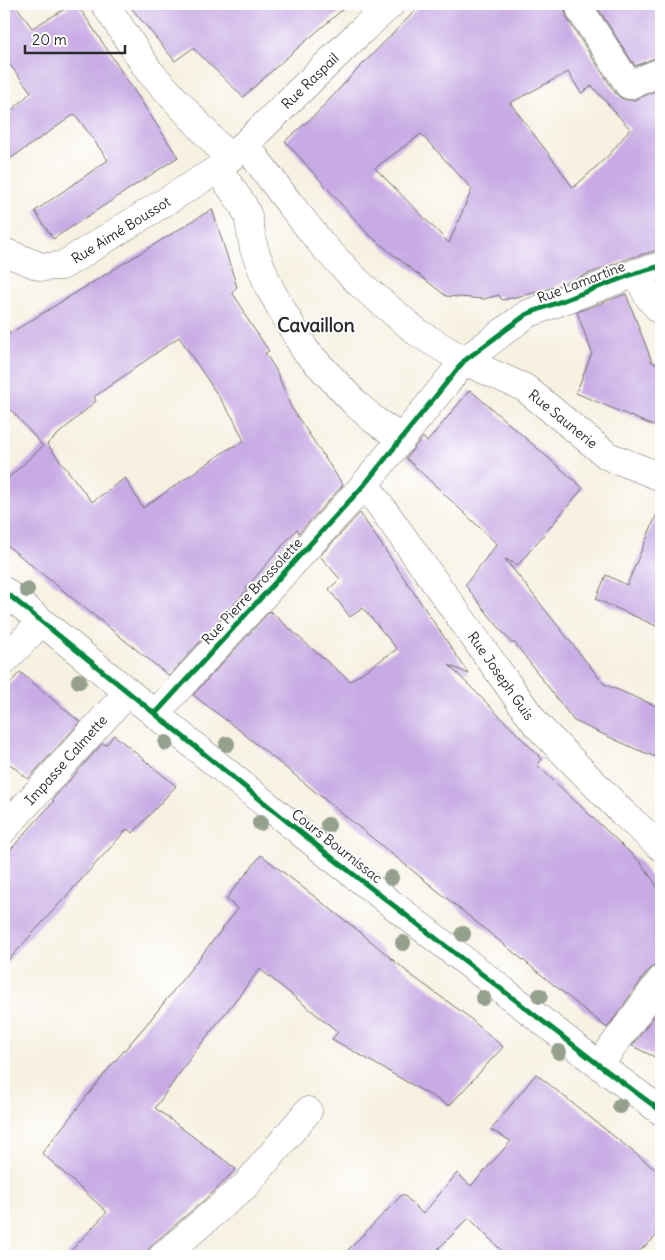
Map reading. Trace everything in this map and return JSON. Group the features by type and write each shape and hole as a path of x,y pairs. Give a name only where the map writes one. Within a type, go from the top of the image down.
{"street":[{"path":"105,4 149,71 231,157 289,203 324,247 360,284 417,332 464,361"},
{"name":"Rue Raspail","path":"231,157 391,4"},
{"path":"579,4 581,11 629,85 661,72"},
{"path":"231,157 243,205 248,216 254,249 268,287 305,350 354,402 374,420 402,439"},
{"name":"Rue Aimé Boussot","path":"4,252 42,267 62,266 231,157"},
{"path":"248,216 271,199 281,199 289,203"},
{"path":"649,269 650,299 661,311"},
{"name":"Rue Lamartine","path":"402,439 464,361 527,314 649,269"},
{"name":"Rue Saunerie","path":"464,361 525,388 608,456 661,477"},
{"name":"Rue Pierre Brossolette","path":"155,714 365,484 402,439"},
{"name":"Rue Joseph Guis","path":"365,484 536,724 623,813 661,846"},
{"name":"Cours Bournissac","path":"4,591 326,853 661,1111"},
{"path":"4,661 41,622"},
{"name":"Impasse Calmette","path":"4,829 128,692"},
{"path":"599,1065 661,980"},
{"path":"163,1256 246,1185 308,1111"}],"building":[{"path":"4,4 15,4 32,28 77,4 178,157 53,239 35,211 108,160 75,114 4,163 4,118 31,92 4,57"},
{"path":"128,4 349,4 243,97 193,48 175,61"},
{"path":"422,4 564,4 568,20 616,94 627,100 634,100 661,89 661,249 630,258 543,291 502,300 499,295 484,299 446,296 368,234 285,141 316,114","holes":["568,72 581,93 592,86 630,129 609,155 573,188 510,103","421,134 472,189 449,243 375,168"]},
{"path":"595,4 661,4 661,57 635,66"},
{"path":"212,209 237,287 232,292 245,312 244,314 269,351 265,353 276,370 291,407 343,485 299,533 297,529 246,588 247,590 169,676 4,543 4,482 43,446 4,402 4,337","holes":["179,337 233,418 244,441 225,451 143,508 125,478 92,502 47,444 96,401 94,397"]},
{"path":"626,294 652,362 661,366 661,429 576,393 592,353 577,312"},
{"path":"470,390 583,488 518,565 505,559 604,684 661,708 661,759 574,721 514,642 512,644 465,585 497,544 406,458 423,437 427,442"},
{"path":"661,504 661,628 596,599 606,575 627,585"},
{"path":"360,513 469,674 449,665 542,759 537,765 641,863 661,892 661,965 654,966 648,971 607,1028 239,730 193,695 270,611 350,681 397,649 363,608 350,617 329,589 340,579 320,556"},
{"path":"20,672 80,722 28,779 4,759 4,690"},
{"path":"114,735 176,786 133,833 127,829 4,965 4,857 103,743 106,745"},
{"path":"261,855 360,932 411,975 466,1015 503,1047 449,1106 332,1039 338,1032 260,969 194,1053 155,1108 236,1169 217,1189 153,1244 148,1250 148,1256 66,1256 107,1212 42,1153 238,909 226,899"},
{"path":"661,1006 661,1060 632,1046"},
{"path":"536,1074 661,1174 661,1232 634,1256 507,1256 469,1218 431,1256 342,1256 403,1194 423,1214 457,1173 471,1186 511,1141 491,1130"}],"cycle path":[{"path":"155,714 365,484 464,361 527,314 636,273 661,266"},
{"path":"4,591 326,853 661,1111"}],"district":[{"name":"Cavaillon","path":"316,325"}]}
